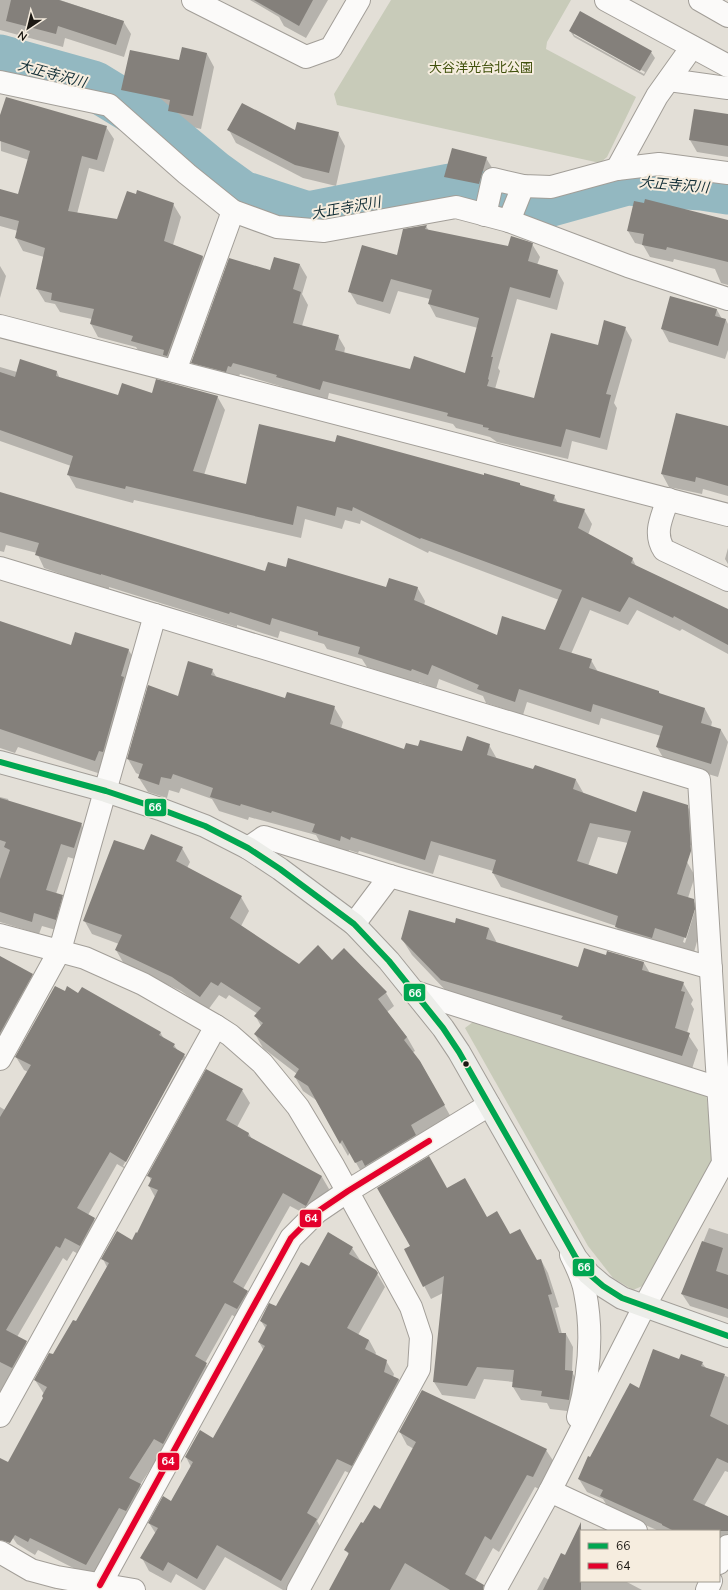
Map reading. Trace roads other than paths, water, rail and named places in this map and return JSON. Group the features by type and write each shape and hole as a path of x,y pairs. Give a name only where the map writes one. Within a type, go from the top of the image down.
{"street":[{"path":"193,0 306,57 332,48 359,0"},
{"path":"606,0 728,66"},
{"path":"700,0 728,16"},
{"path":"616,169 657,96 692,47"},
{"path":"669,80 728,88"},
{"path":"0,82 18,87 110,105 186,174 233,211 277,227 324,231 456,206 516,205 551,187 616,169 659,164 728,173"},
{"path":"488,205 493,179 516,205 628,266 728,299"},
{"path":"175,371 233,211"},
{"path":"0,326 728,515"},
{"path":"668,499 658,531 659,542 664,550 728,580"},
{"path":"0,568 699,780 711,968 722,1036 718,1088 726,1164 644,1306 550,1491 495,1590"},
{"path":"0,1060 60,950 155,615"},
{"path":"0,762 106,791 160,808 205,826 248,848 310,890 354,924 389,961 415,992 455,1046 576,1258 589,1274 603,1286 622,1298 728,1336"},
{"path":"248,848 264,837 390,876 711,968"},
{"path":"354,924 390,876"},
{"path":"0,935 85,958 143,984 230,1035 262,1063 298,1107 348,1190 411,1307 421,1337 419,1369 298,1590"},
{"path":"415,992 718,1088"},
{"path":"0,1416 216,1026"},
{"path":"100,1586 291,1238 317,1212 348,1190 489,1105"},
{"path":"550,1491 578,1418 584,1394 588,1366 588,1318 585,1292 563,1235"},
{"path":"550,1491 634,1530"},
{"path":"720,1561 728,1546"},
{"path":"0,1552 31,1570 100,1586 134,1590"}],"waterway":[{"name":"大正寺沢川","path":"0,59 93,85 142,115 213,174 242,195 308,216 450,188 530,208 627,181 702,186 728,190"}],"park label":[{"name":"大谷洋光台北公園","path":"481,68"}]}
